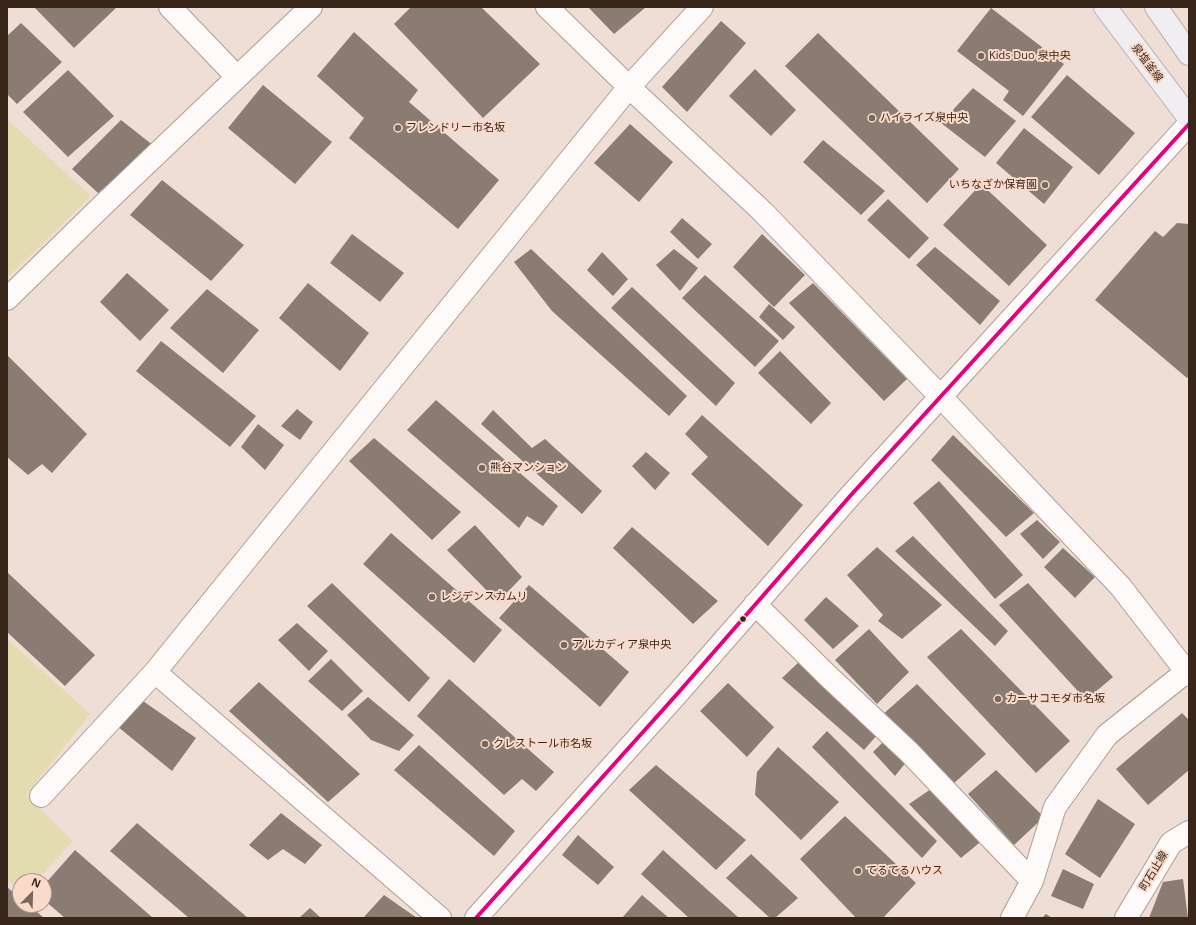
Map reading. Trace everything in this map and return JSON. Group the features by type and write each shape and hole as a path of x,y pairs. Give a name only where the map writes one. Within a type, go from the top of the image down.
{"main road":[{"name":"泉塩釜線","path":"1105,7 1189,118"},
{"path":"1156,7 1189,54"}],"street":[{"path":"170,7 237,77"},
{"path":"7,299 100,207 311,7"},
{"path":"548,7 630,87 763,212 940,396 1120,586 1188,673 1107,734 1055,806 1032,881 1012,918"},
{"path":"41,796 155,672 630,87 702,7"},
{"path":"476,918 678,693 851,495 1189,124"},
{"path":"755,604 828,676 909,752 1032,881"},
{"path":"155,672 440,918"},
{"name":"町石止線","path":"1126,918 1171,843 1189,832"}],"shaded area":[{"path":"7,119 91,196 7,278"},
{"path":"7,639 90,714 26,795 73,841 43,873 12,873 12,885 7,881"}],"building":[{"path":"34,7 117,7 74,48"},
{"path":"411,7 481,7 540,64 483,118 394,24"},
{"path":"588,7 646,7 614,34"},
{"path":"991,8 1064,64 1023,116 1003,100 1009,91 957,51"},
{"path":"721,21 746,43 687,112 662,87"},
{"path":"21,23 62,62 17,104 7,94 7,36"},
{"name":"フレンドリー市名坂","path":"354,32 418,90 409,102 499,180 458,229 349,138 364,118 317,76"},
{"name":"ハイライズ泉中央","path":"818,33 959,169 927,203 785,66"},
{"path":"755,69 796,110 771,136 729,96"},
{"path":"68,70 114,116 68,157 23,112"},
{"path":"1067,75 1135,133 1099,175 1031,117"},
{"path":"263,85 332,142 295,184 228,128"},
{"path":"973,88 1016,121 985,157 941,123"},
{"path":"121,120 154,146 98,193 72,169"},
{"path":"630,124 673,162 639,202 594,163"},
{"path":"1024,128 1073,167 1044,204 996,163"},
{"path":"823,140 885,191 861,215 803,162"},
{"path":"162,180 244,245 211,281 130,215"},
{"path":"981,184 1047,245 1009,286 943,225"},
{"path":"888,199 929,238 909,259 867,220"},
{"path":"682,218 712,244 698,259 670,232"},
{"path":"1177,223 1189,224 1189,376 1187,378 1095,300 1155,231 1163,237"},
{"path":"352,234 404,273 380,302 330,263"},
{"path":"762,234 805,275 774,307 733,267"},
{"path":"935,247 1000,301 980,325 916,265"},
{"path":"531,249 687,396 669,416 552,311 514,262"},
{"path":"674,249 698,268 680,291 656,265"},
{"path":"602,252 628,279 613,296 587,270"},
{"path":"127,273 169,310 140,341 100,302"},
{"path":"705,275 779,341 755,367 682,298"},
{"path":"308,283 369,333 340,371 279,318"},
{"path":"813,283 907,379 884,401 789,303"},
{"path":"632,287 735,383 716,406 611,308"},
{"path":"207,289 259,330 223,373 170,328"},
{"path":"769,304 795,327 783,340 759,317"},
{"path":"161,341 256,416 230,447 136,371"},
{"path":"780,351 831,403 811,424 758,373"},
{"path":"7,355 87,434 52,473 42,464 28,475 7,457"},
{"name":"熊谷マンション","path":"436,400 558,506 543,526 527,516 519,528 407,430"},
{"path":"297,409 313,422 300,440 281,426"},
{"path":"493,410 532,448 545,439 602,491 582,514 481,424"},
{"path":"702,415 803,505 768,546 691,474 708,457 685,434"},
{"path":"258,424 284,445 265,470 241,447"},
{"path":"953,435 1034,513 1006,537 931,460"},
{"path":"374,438 461,512 432,540 349,461"},
{"path":"646,452 670,473 655,490 632,466"},
{"path":"939,481 1023,575 995,599 913,503"},
{"path":"1037,520 1060,542 1043,559 1020,534"},
{"path":"475,525 522,577 498,602 447,550"},
{"path":"632,527 718,601 693,624 613,548"},
{"name":"レジデンスカムリ","path":"391,533 502,630 474,663 363,564"},
{"path":"913,536 1008,631 995,646 895,551"},
{"path":"877,547 942,605 902,639 878,621 883,615 847,575"},
{"path":"1063,548 1095,577 1075,598 1044,567"},
{"path":"7,572 95,655 65,686 7,632"},
{"path":"332,583 430,678 409,702 307,606"},
{"path":"1028,583 1113,677 1086,700 999,605"},
{"name":"アルカディア泉中央","path":"529,585 629,672 600,707 499,618"},
{"path":"826,597 859,626 833,649 804,620"},
{"path":"297,623 328,651 309,671 278,640"},
{"path":"869,629 909,672 877,704 835,660"},
{"name":"カーサコモダ市名坂","path":"961,629 1070,741 1036,773 927,657"},
{"path":"331,659 363,691 342,711 308,681"},
{"path":"800,661 878,734 864,750 782,678"},
{"name":"クレストール市名坂","path":"449,679 554,772 536,791 522,779 504,795 417,716"},
{"path":"259,682 360,774 328,802 229,711"},
{"path":"728,683 774,727 747,757 700,711"},
{"path":"917,684 986,754 951,786 881,716"},
{"path":"368,697 414,735 399,751 371,740 347,715"},
{"path":"143,701 196,738 172,771 117,726"},
{"path":"1182,713 1189,720 1189,770 1148,805 1116,769"},
{"path":"827,731 937,841 922,858 812,747"},
{"path":"886,739 907,761 895,776 873,752"},
{"path":"419,745 515,831 494,856 394,770"},
{"path":"778,747 839,802 801,840 755,795 757,772"},
{"path":"656,765 746,840 716,870 629,790"},
{"path":"996,770 1044,817 1014,845 968,794"},
{"path":"931,789 984,839 961,858 909,804"},
{"path":"1098,799 1135,824 1100,878 1065,854"},
{"path":"281,813 322,845 305,864 283,849 268,860 249,845"},
{"name":"てるてるハウス","path":"845,816 916,883 883,918 856,918 800,859"},
{"path":"137,823 248,918 189,918 110,851"},
{"path":"578,835 614,867 598,885 562,855"},
{"path":"75,850 153,918 65,918 52,907 52,876"},
{"path":"663,850 739,918 689,918 641,874"},
{"path":"751,854 798,898 775,918 770,918 726,878"},
{"path":"1063,869 1094,884 1083,909 1051,896"},
{"path":"1183,879 1188,918 1149,918 1163,882"},
{"path":"7,887 12,891 12,913 38,913 44,918 7,918"},
{"path":"384,895 417,918 363,918"},
{"path":"642,895 669,918 622,918"},
{"path":"310,908 321,918 299,918"},
{"path":"1046,914 1052,918 1042,918"}],"transit line":[{"path":"476,918 678,693 851,495 1189,124"}],"place":[{"name":"Kids Duo 泉中央","path":"981,56"},
{"name":"ハイライズ泉中央","path":"872,118"},
{"name":"フレンドリー市名坂","path":"398,128"},
{"name":"いちなざか保育園","path":"1045,185"},
{"name":"熊谷マンション","path":"482,468"},
{"name":"レジデンスカムリ","path":"432,597"},
{"name":"アルカディア泉中央","path":"564,645"},
{"name":"カーサコモダ市名坂","path":"998,699"},
{"name":"クレストール市名坂","path":"485,744"},
{"name":"てるてるハウス","path":"858,871"}]}
